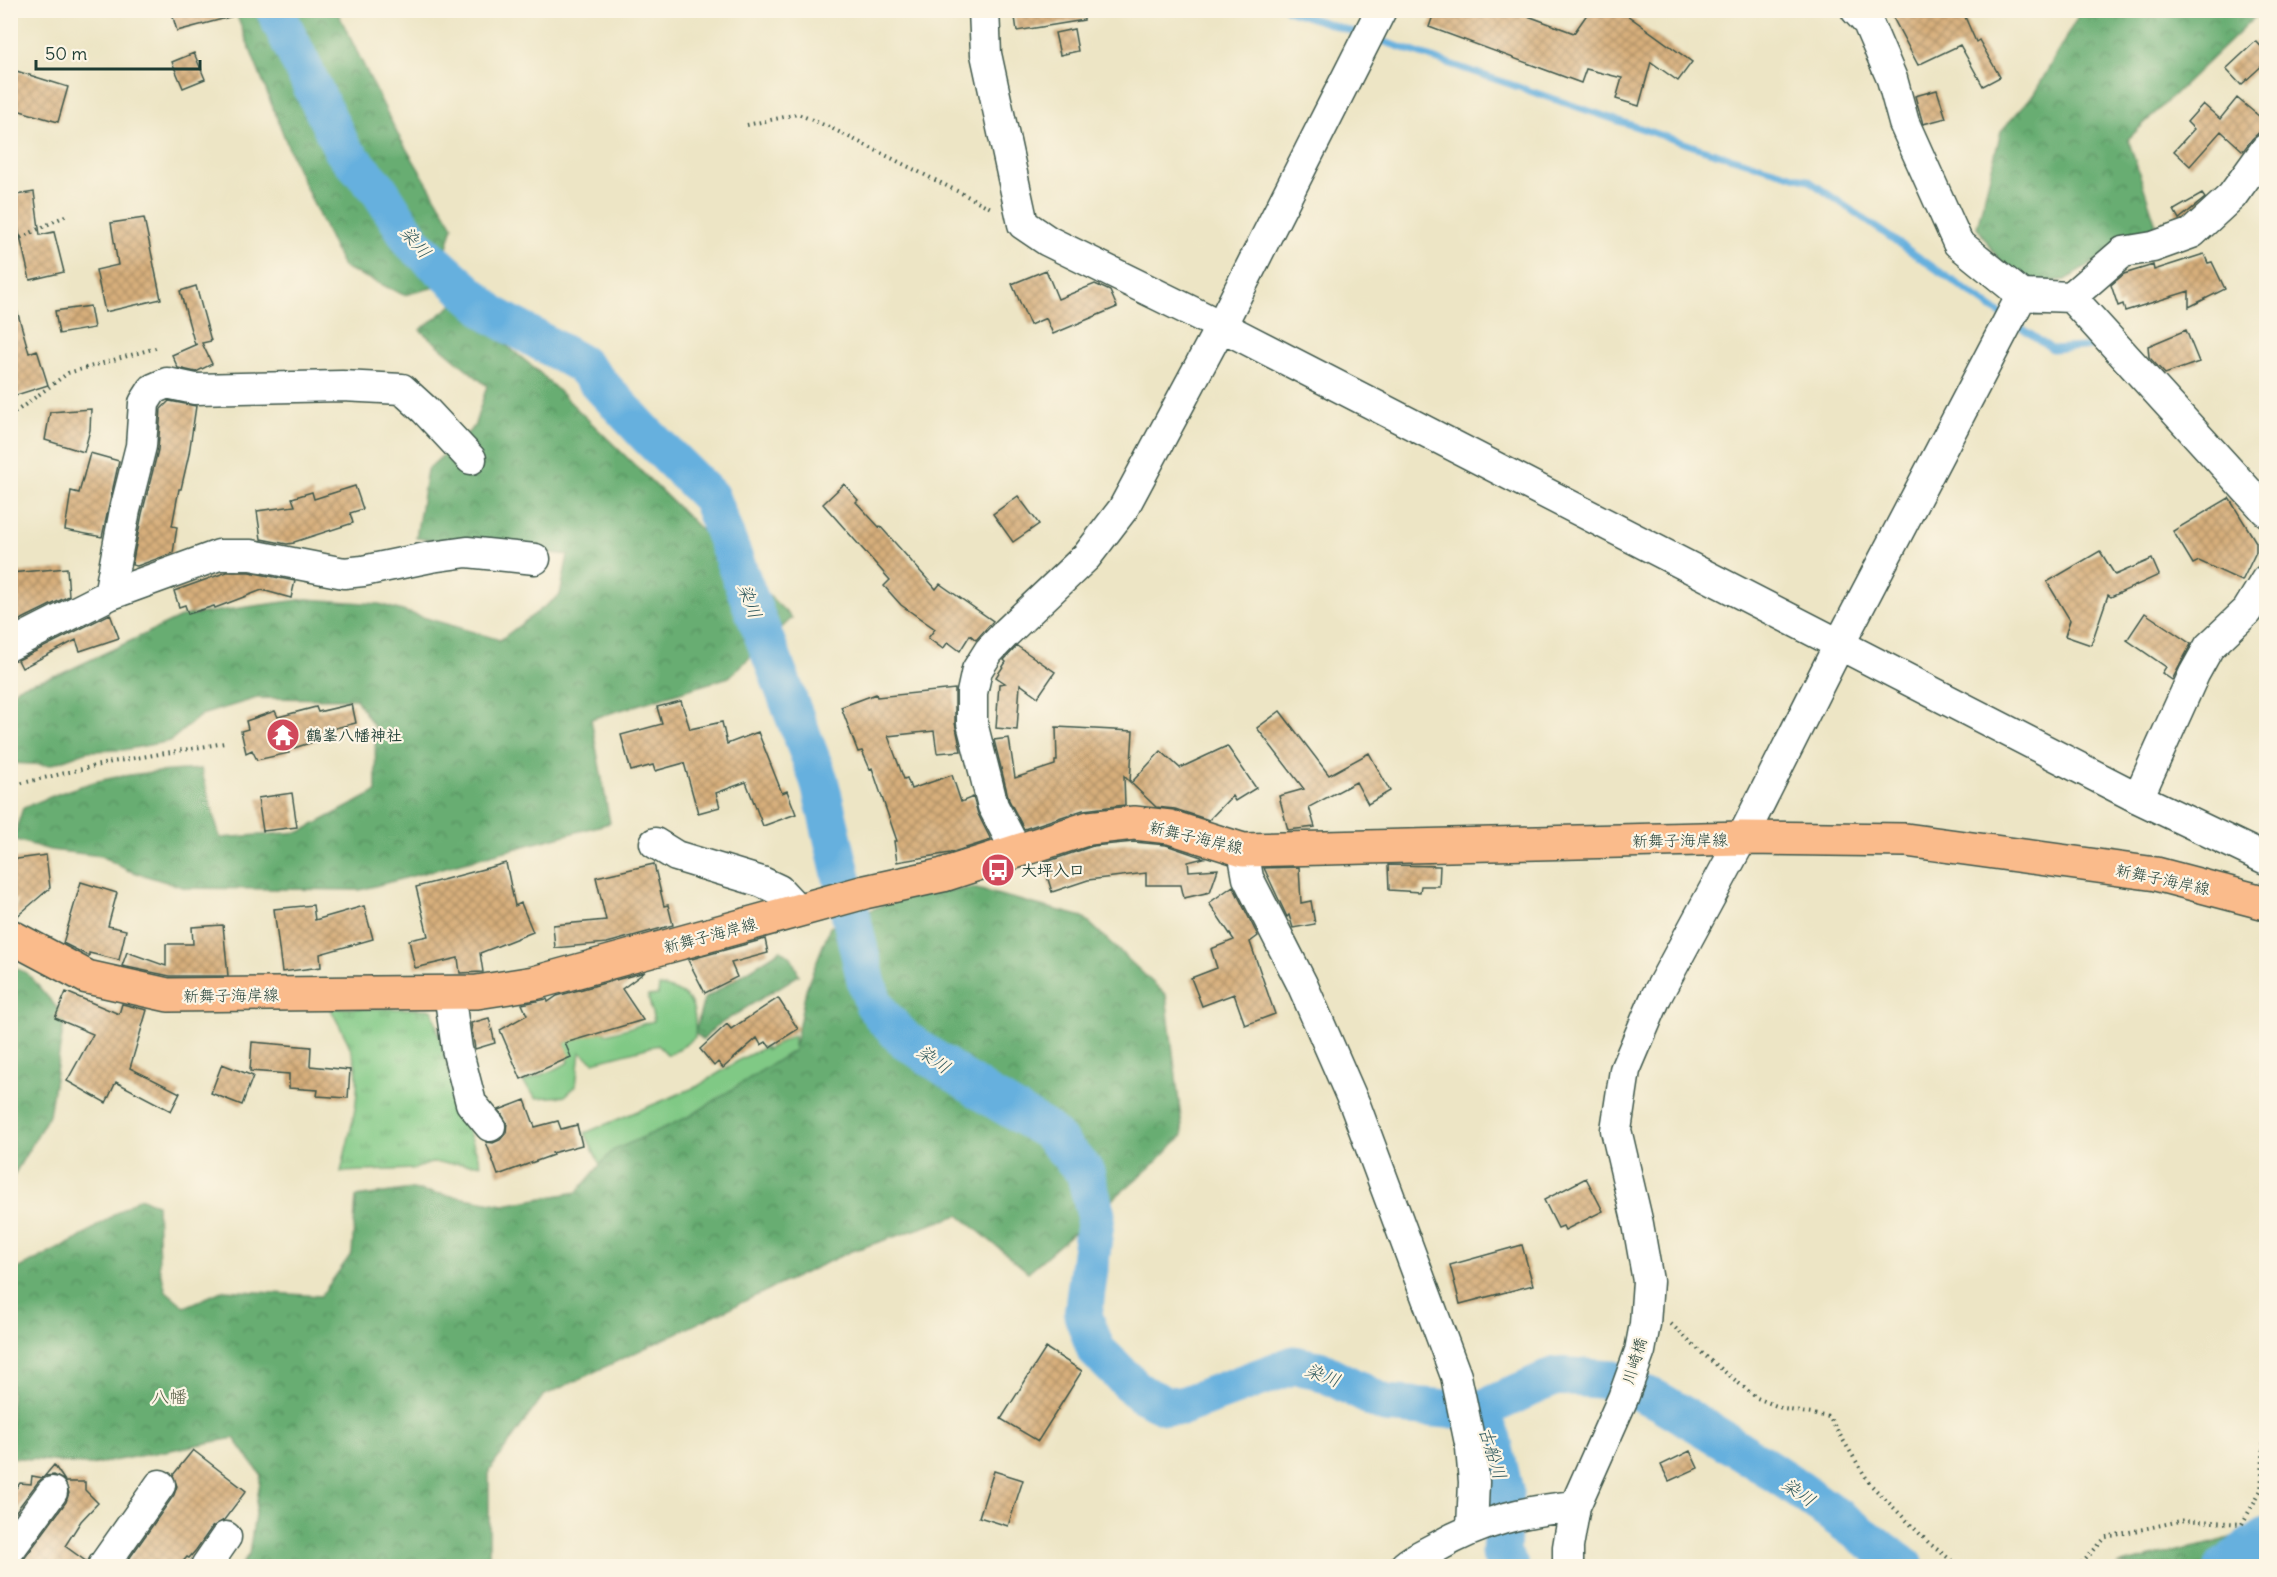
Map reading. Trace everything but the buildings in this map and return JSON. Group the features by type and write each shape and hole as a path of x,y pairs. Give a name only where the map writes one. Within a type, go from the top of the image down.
{"main road":[{"name":"新舞子海岸線","path":"10,936 87,977 168,995 477,992 534,983 865,892 943,875 1089,828 1134,823 1170,827 1243,850 1742,838 1906,840 2156,874 2266,903"}],"street":[{"path":"984,10 986,54 1023,224 1048,241 1221,326 2138,798 2266,859"},
{"path":"1017,852 993,806 972,723 972,693 977,670 989,651 1087,556 1122,509 1221,326 1381,10"},
{"path":"1856,10 1868,23 1892,79 1904,123 1958,243 2022,296 2071,297 2123,252 2153,247 2192,233 2232,196 2266,149"},
{"name":"川崎橋","path":"1568,1566 1568,1547 1575,1506 1623,1398 1640,1351 1646,1312 1648,1281 1638,1224 1616,1130 1625,1070 1656,997 1742,838 1839,645 2022,296"},
{"path":"2071,297 2266,511"},
{"path":"109,595 125,510 141,446 144,404 153,389 167,383 195,389 342,386 402,389 471,459"},
{"path":"10,645 109,595 219,555 251,555 344,573 468,552 535,559"},
{"path":"2138,798 2199,665 2210,647 2247,610 2266,580"},
{"path":"655,843 676,856 762,882 809,907"},
{"path":"1243,850 1248,879 1302,984 1355,1105 1456,1376 1471,1448 1478,1526"},
{"path":"449,992 458,1049 471,1103 490,1126"},
{"path":"104,1566 160,1485"},
{"path":"10,1549 52,1492"},
{"path":"1405,1566 1478,1526 1530,1511 1575,1506"},
{"path":"206,1566 226,1538"}],"path":[{"path":"747,125 798,114 830,127 1023,224"},
{"path":"10,243 69,214"},
{"path":"10,416 68,373 159,347"},
{"path":"10,786 112,762 225,743"},
{"path":"1646,1312 1757,1398 1784,1409 1829,1417 1870,1484 1930,1544 1959,1566"},
{"path":"2076,1566 2084,1561 2106,1537 2185,1521 2242,1524 2261,1490 2266,1406"}],"green space":[{"path":"235,11 337,11 398,135 453,226 436,287 404,295 343,267 295,164"},
{"path":"2081,11 2261,11 2128,139 2156,225 2065,280 2034,283 2001,263 1977,227 2001,131 2034,94"},
{"path":"455,303 539,372 792,618 729,677 591,719 610,823 360,890 186,888 127,870 102,856 50,850 13,839 23,808 89,784 134,774 201,769 220,838 300,832 376,792 375,728 356,699 257,698 201,715 170,741 123,750 88,751 50,765 11,763 10,696 18,687 63,673 183,616 306,599 379,604 500,640 560,595 568,555 416,538 427,470 474,427 487,386 420,330"},
{"path":"973,888 1083,917 1166,995 1183,1135 1155,1163 1028,1272 959,1215 849,1252 543,1396 489,1471 489,1563 484,1566 241,1566 249,1554 261,1475 234,1438 91,1465 11,1457 11,1272 76,1240 139,1198 157,1204 159,1267 166,1291 185,1307 224,1290 321,1296 352,1253 356,1197 412,1189 504,1205 577,1192 612,1151 690,1116 794,1050 806,989 830,927 902,897"},
{"path":"781,950 791,957 799,975 715,1027 703,1040 695,1033 704,999"},
{"path":"11,966 27,973 65,1017 49,1115 11,1180"},
{"path":"659,986 679,992 685,996 693,1008 695,1037 678,1050 668,1055 658,1045 594,1062 580,1052 576,1086 565,1096 536,1098 523,1082 569,1062 559,1031 597,1019 606,1034 654,1021 648,996 658,995"},
{"path":"330,1008 432,1009 457,1101 481,1164 431,1163 414,1169 341,1172 353,1120 357,1079 352,1052"},
{"path":"794,1035 794,1050 690,1116 612,1151 600,1165 585,1133 698,1086 741,1059 765,1047 766,1050"},
{"path":"2266,1528 2266,1566 2117,1566 2205,1545"}],"waterway":[{"name":"染川","path":"275,10 343,150 378,188 413,243 493,315 581,364 647,435 710,497 819,780 867,984 874,1004 904,1039 984,1093 1048,1131 1085,1172 1096,1215 1083,1315 1096,1350 1140,1393 1165,1405 1182,1406 1294,1365 1319,1370 1385,1404 1480,1410 1556,1376 1613,1380 1659,1401 1724,1440 1790,1483 1905,1566"},
{"path":"1287,10 1360,34"},
{"path":"1376,39 1705,150 1808,180 2002,315"},
{"path":"2016,324 2052,349 2096,346"},
{"name":"古船川","path":"1480,1410 1492,1440 1504,1490 1501,1554 1509,1566"},
{"name":"染川","path":"2224,1566 2266,1537"}],"place":[{"name":"鶴峯八幡神社","path":"283,735"},
{"name":"大坪入口","path":"998,870"}],"district":[{"name":"八幡","path":"169,1396"}]}
